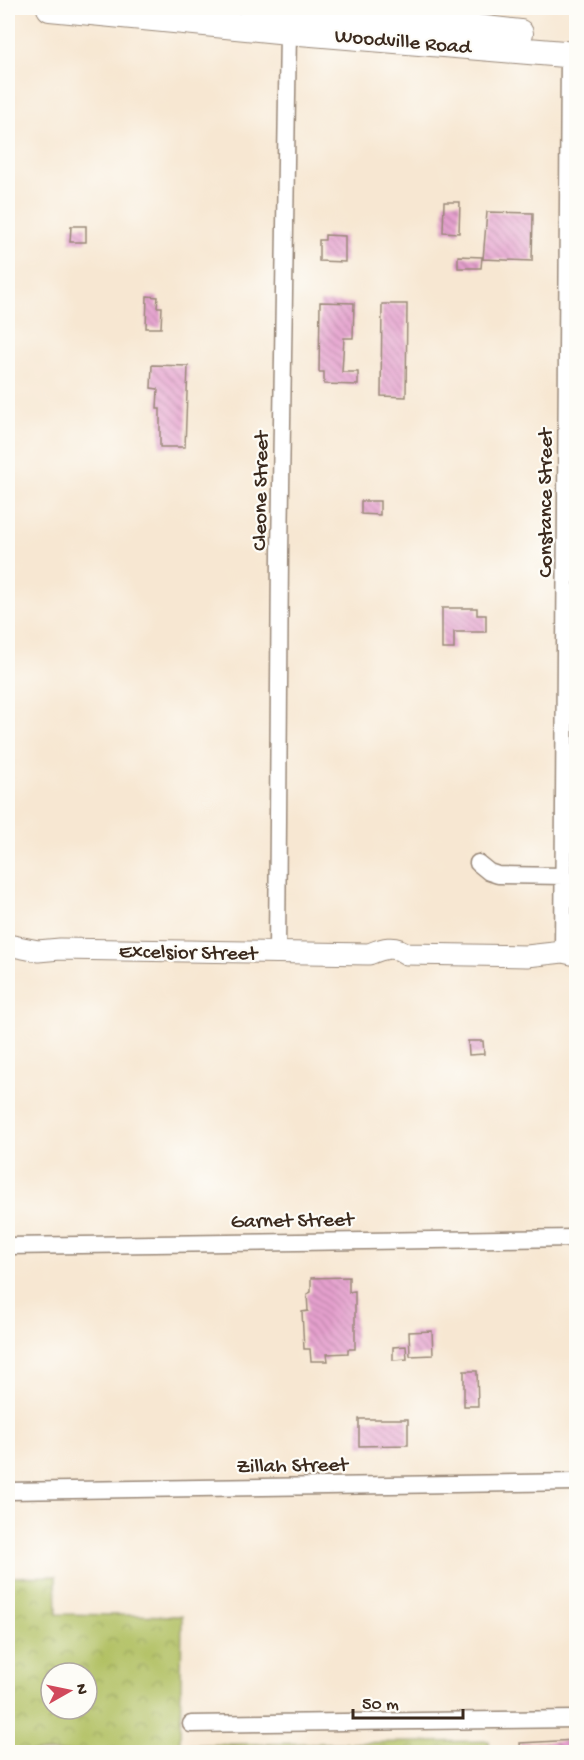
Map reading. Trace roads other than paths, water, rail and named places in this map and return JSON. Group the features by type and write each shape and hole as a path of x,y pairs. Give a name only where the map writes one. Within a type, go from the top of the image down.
{"main road":[{"name":"Woodville Road","path":"50,8 288,31 574,49"},
{"name":"Woodville Road","path":"252,8 407,14 574,49"}],"street":[{"name":"Cleone Street","path":"277,953 288,31"},
{"name":"Constance Street","path":"570,954 564,876 574,49"},
{"path":"478,863 489,872 498,875 564,876"},
{"name":"Excelsior Street","path":"8,945 38,951 60,949 369,954 387,948 396,948 406,954 527,956 570,954"},
{"name":"Garnet Street","path":"8,1246 576,1238"},
{"name":"Zillah Street","path":"8,1491 576,1482"},
{"path":"190,1724 576,1719"}]}
